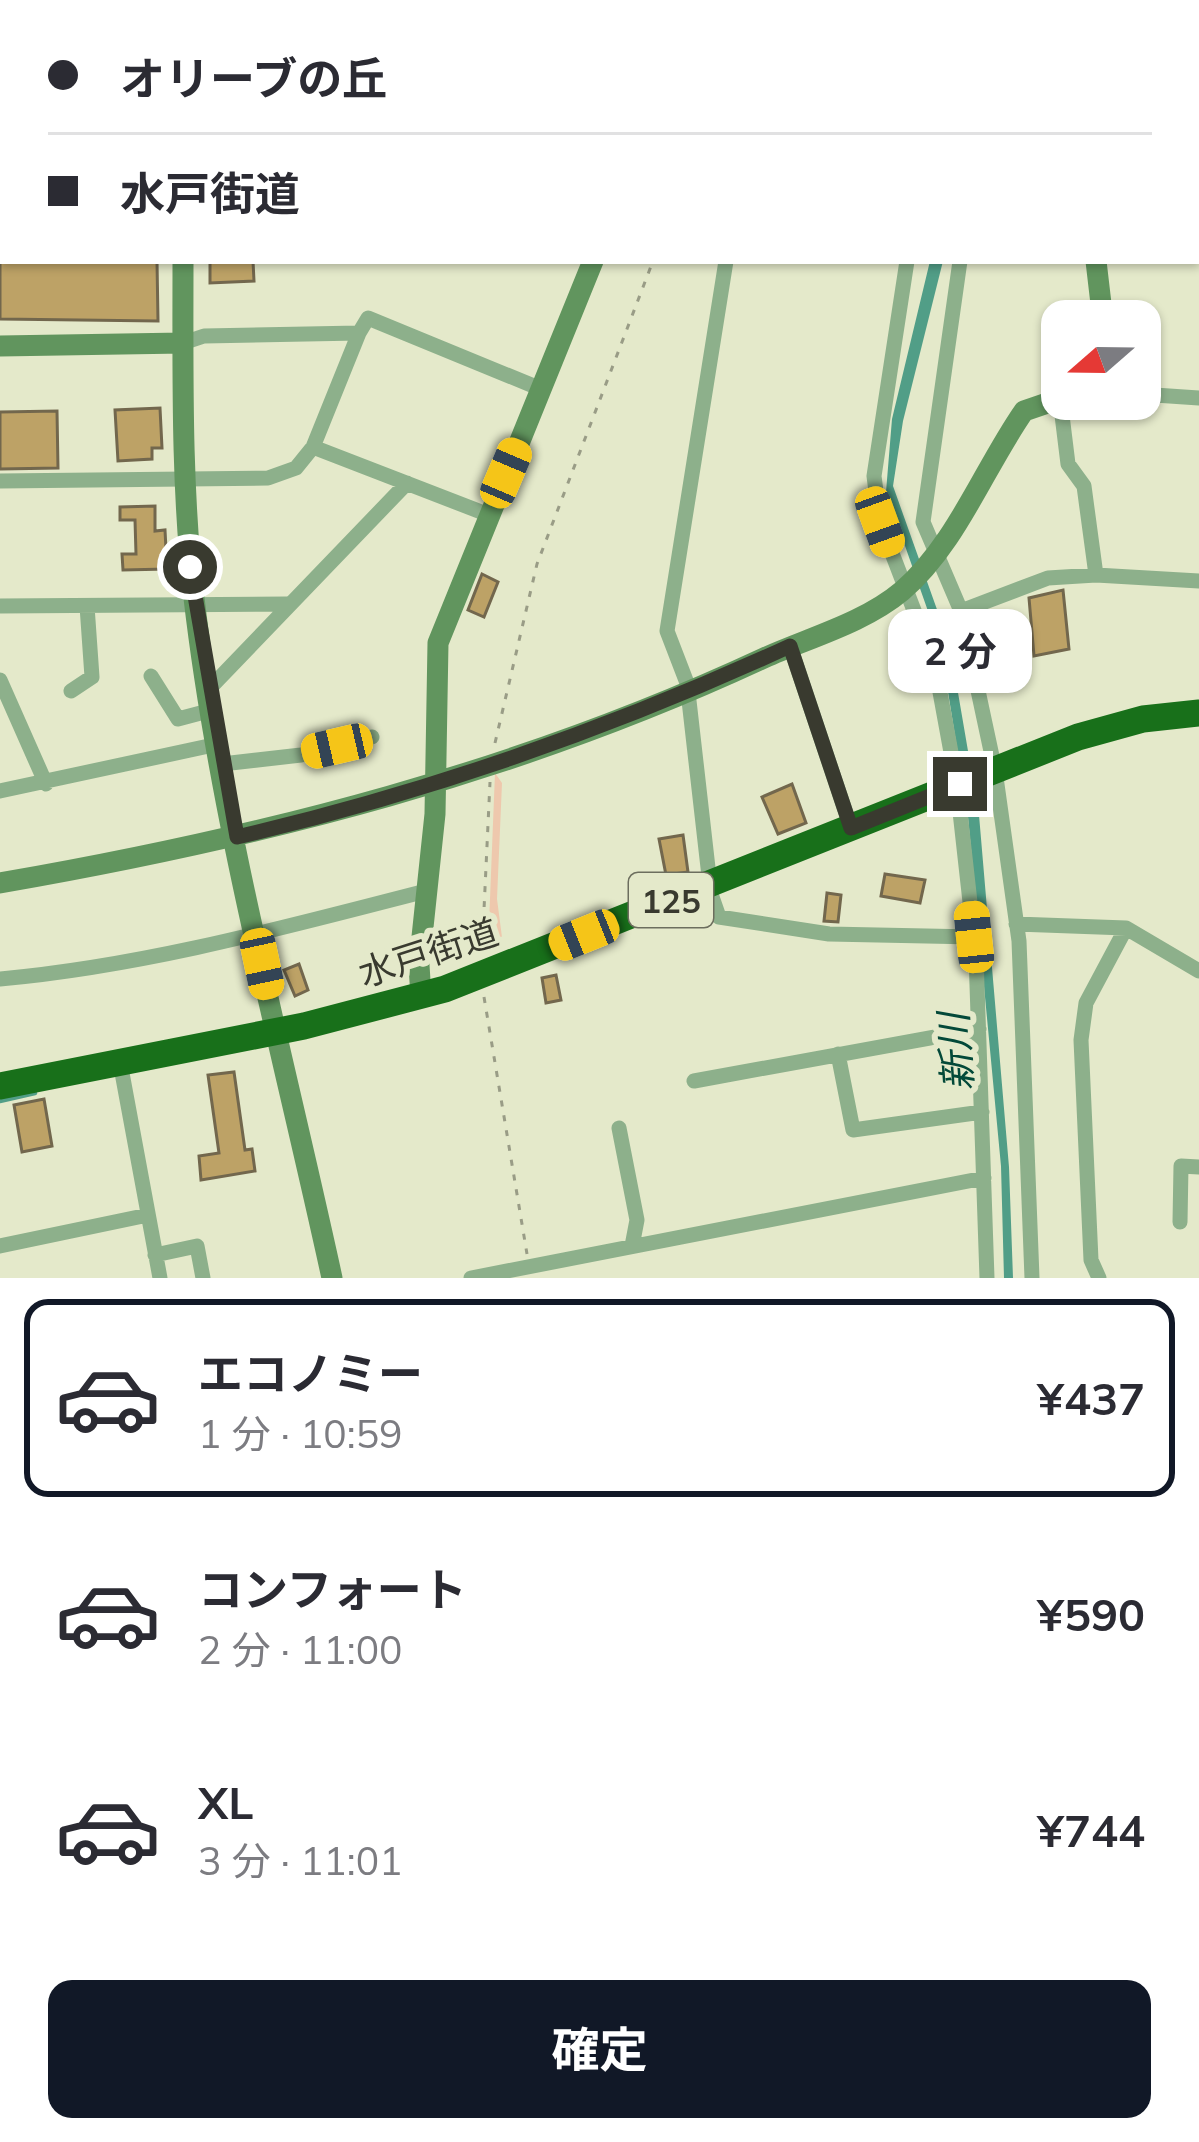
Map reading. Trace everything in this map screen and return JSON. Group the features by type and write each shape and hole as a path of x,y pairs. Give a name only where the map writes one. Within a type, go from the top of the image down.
{"highway":[{"name":"水戸街道","path":"0,1086 421,997 1116,725 1199,713"}],"street":[{"path":"183,264 185,479 194,602 256,935 332,1278"},
{"path":"421,997 435,787 438,643 592,264"},
{"path":"726,264 668,631 688,683 711,885 719,917 829,934 974,937"},
{"path":"907,264 874,476 880,522 935,664 959,784 974,937 987,1278"},
{"path":"960,264 925,478 923,522 933,556 961,611 1016,924 1031,1278"},
{"path":"1096,264 1100,300"},
{"path":"0,481 268,478 296,468 313,447 358,332 368,318 542,389"},
{"path":"0,346 183,343 204,336 358,332"},
{"path":"1161,395 1199,398"},
{"path":"0,884 237,837 435,787 686,694 908,585 933,556 1024,410 1041,405"},
{"path":"1063,420 1068,464 1084,486 1096,575"},
{"path":"313,447 489,514"},
{"path":"151,676 178,719 210,700 287,604 407,483"},
{"path":"961,611 1048,578 1096,575 1199,581"},
{"path":"0,606 287,604"},
{"path":"71,691 92,677 87,606"},
{"path":"790,646 851,828"},
{"path":"0,680 46,784"},
{"path":"0,791 220,754 301,754 372,737"},
{"path":"0,979 61,973 256,935 426,891"},
{"path":"1016,924 1126,928 1199,971"},
{"path":"1099,1278 1091,1260 1081,1040 1086,1003 1126,928"},
{"path":"694,1081 979,1028"},
{"path":"838,1054 853,1130 982,1112"},
{"path":"120,1062 160,1278"},
{"path":"619,1129 637,1220 632,1246"},
{"path":"1180,1222 1181,1166 1199,1167"},
{"path":"471,1278 984,1178"},
{"path":"0,1246 148,1215"},
{"path":"155,1255 197,1246 203,1278"}],"shaded area":[{"path":"495,773 502,783 497,899 503,945 488,949"}],"water":[{"name":"新川","path":"929,264 942,264 903,421 893,486 950,646 979,815 1009,1167 1013,1278 1004,1278 1001,1166 968,817 941,648 886,492 892,419"}],"building":[{"path":"0,264 157,264 158,321 0,319"},
{"path":"210,264 253,264 254,281 210,283"},
{"path":"160,408 162,448 152,448 152,459 118,461 115,410"},
{"path":"57,411 58,468 0,469 0,412"},
{"path":"155,506 155,531 165,530 167,569 123,570 122,554 136,554 135,520 120,520 120,507"},
{"path":"482,574 498,582 484,617 468,610"},
{"path":"1063,590 1069,649 1034,656 1029,598"},
{"path":"792,784 806,823 778,834 762,797"},
{"path":"683,835 688,872 666,875 659,839"},
{"path":"885,874 925,880 920,903 881,896"},
{"path":"827,893 841,895 838,922 824,921"},
{"path":"299,964 308,990 295,996 284,970"},
{"path":"556,975 561,1000 546,1003 542,978"},
{"path":"234,1072 245,1150 252,1149 255,1171 201,1180 199,1156 219,1153 208,1075"},
{"path":"44,1099 52,1146 22,1152 14,1105"}],"waterway":[{"path":"0,1101 35,1093"}],"route":[{"path":"190,567 237,837 435,787 541,752 790,646 851,828 960,784"}]}
